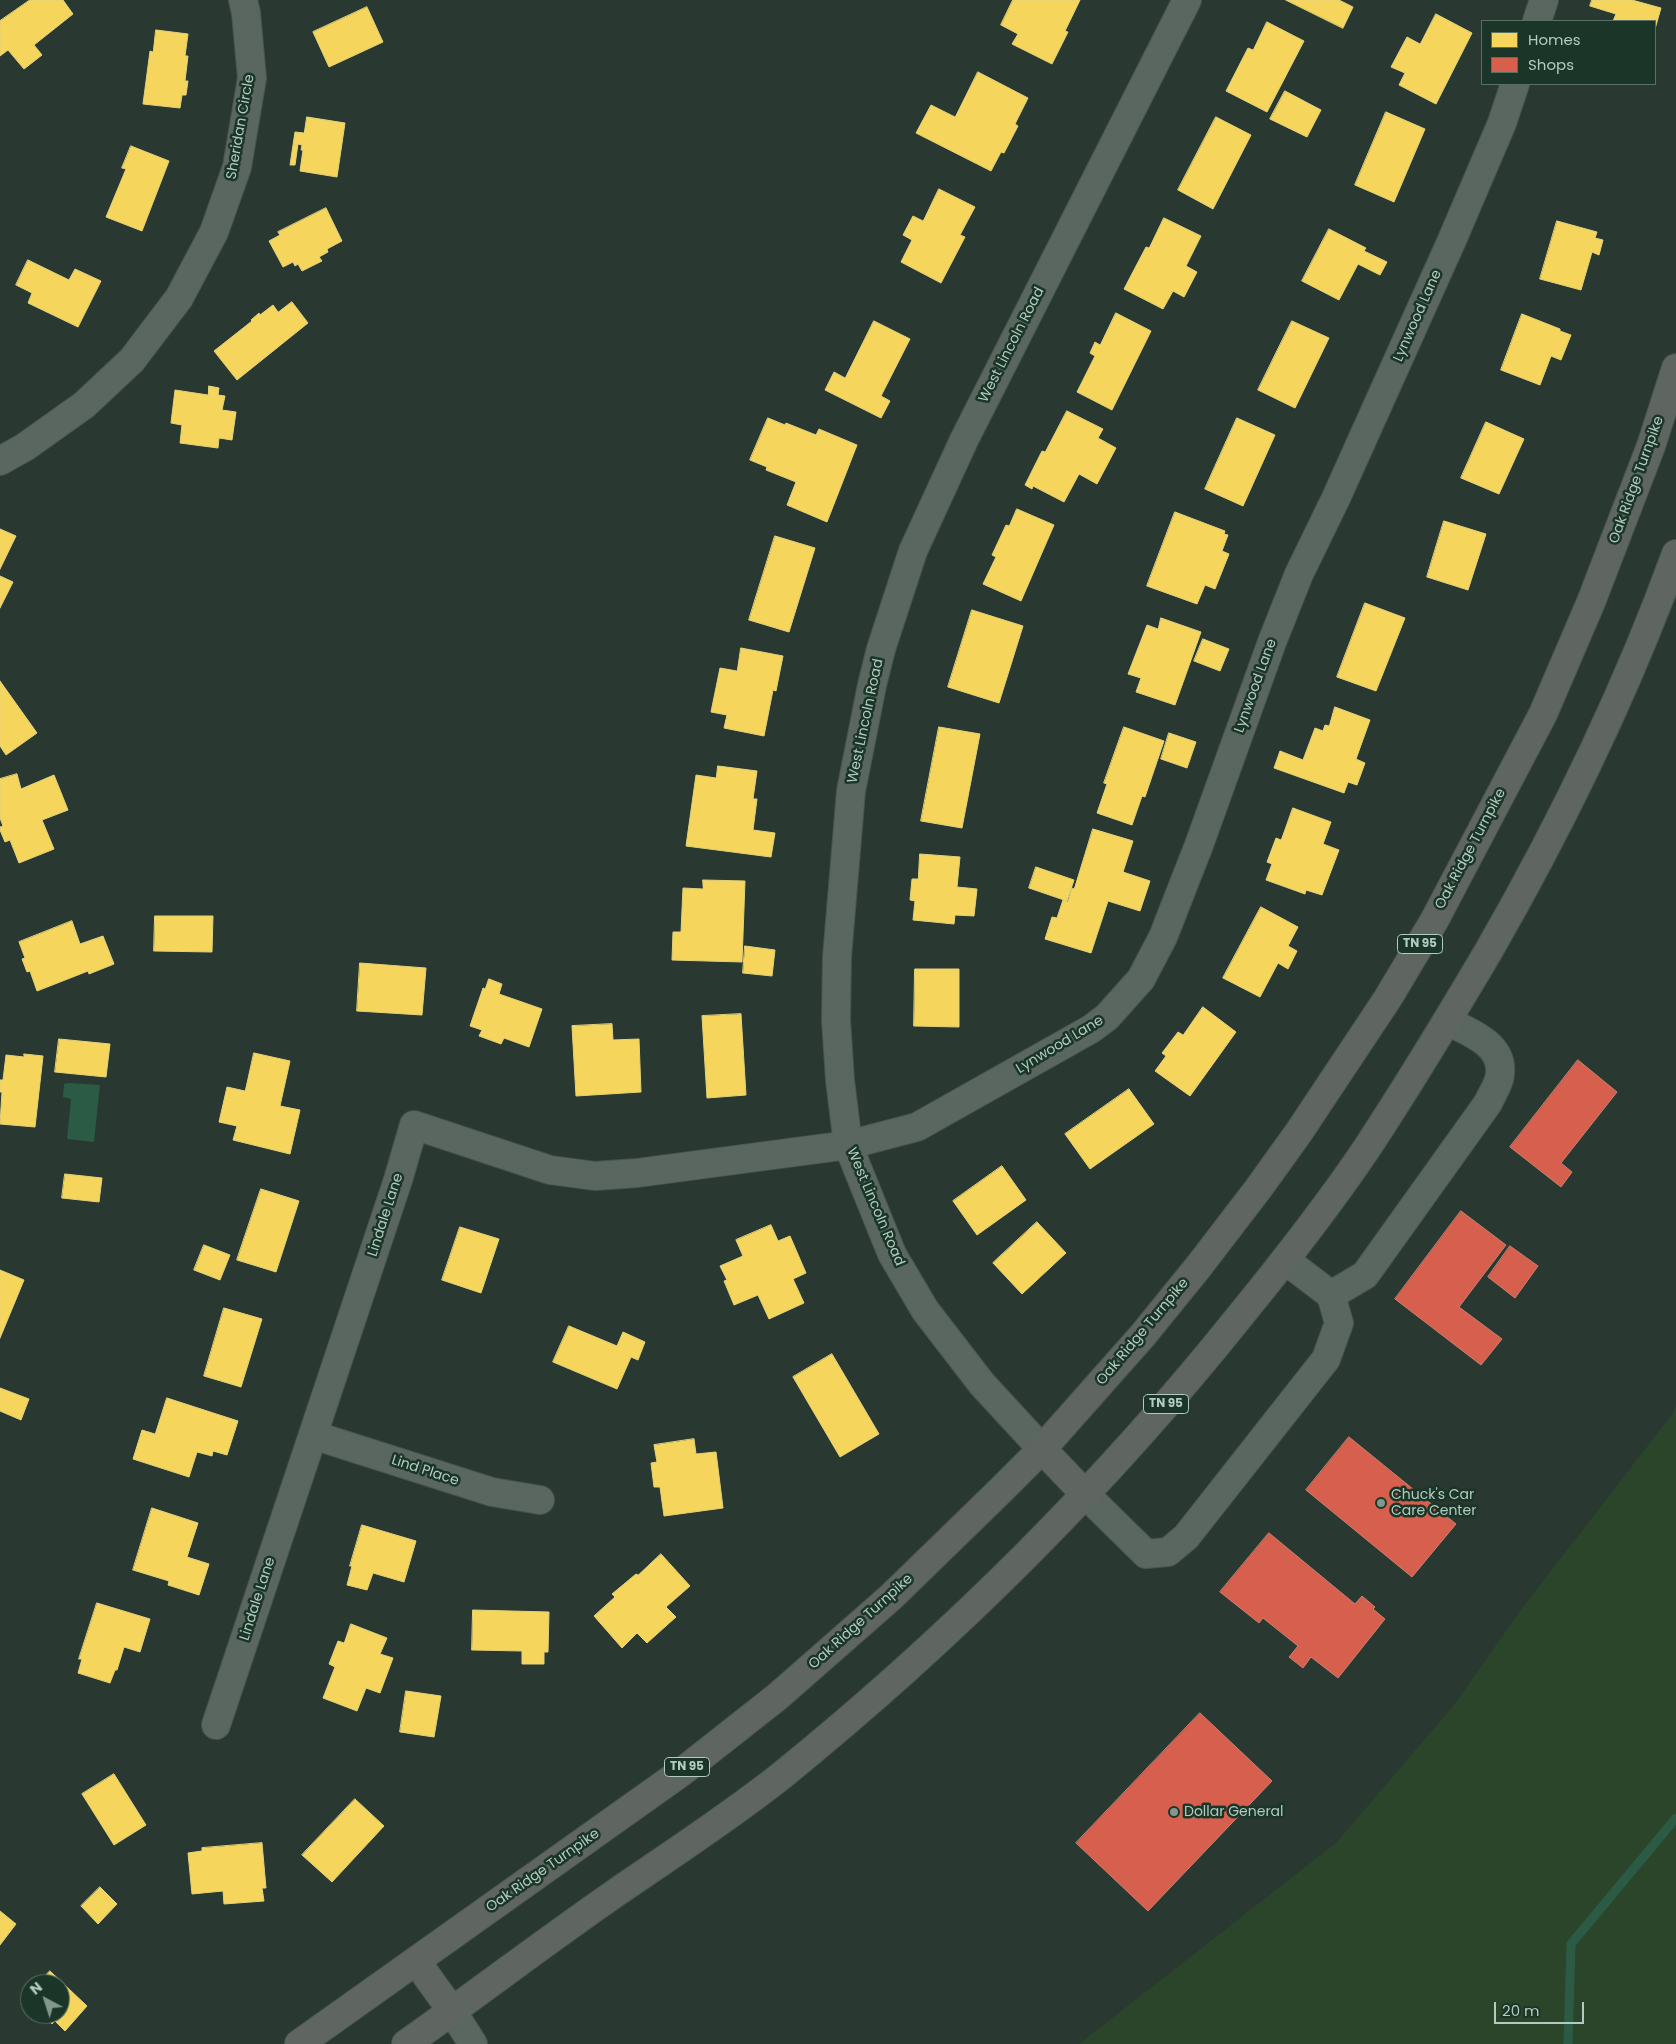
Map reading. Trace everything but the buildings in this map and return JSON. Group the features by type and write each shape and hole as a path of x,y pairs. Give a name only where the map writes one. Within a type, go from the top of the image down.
{"highway":[{"name":"Oak Ridge Turnpike","path":"299,2044 683,1771 777,1697 891,1597 1042,1449 1143,1335 1258,1189 1388,998 1434,921 1542,714 1591,602 1648,455 1676,368"},
{"name":"TN 95","path":"406,2044 614,1893 731,1814 779,1777 923,1655 1086,1495 1197,1370 1285,1260 1365,1151 1447,1021 1534,872 1582,776 1652,622 1676,554"},
{"path":"1042,1449 1086,1495"},
{"path":"416,1961 452,2011"}],"street":[{"name":"Sheridan Circle","path":"0,461 25,447 84,405 132,360 179,298 214,232 238,166 252,78 246,12 243,0"},
{"name":"West Lincoln Road","path":"1042,1449 982,1384 925,1310 892,1254 848,1145 840,1080 836,1020 837,957 851,790 881,649 913,551 942,485 1187,0"},
{"path":"1537,20 1544,0"},
{"name":"Lynwood Lane","path":"848,1145 917,1127 1037,1060 1091,1029 1107,1017 1141,979 1163,937 1199,845 1272,642 1299,574 1336,498 1452,240 1502,123 1515,85"},
{"path":"1331,1295 1366,1275 1488,1102 1500,1074 1499,1058 1480,1037 1447,1021"},
{"name":"Lindale Lane","path":"216,1725 398,1180 414,1125 550,1170 595,1176 637,1173 848,1145"},
{"path":"1086,1495 1146,1554 1168,1552 1186,1537 1326,1359 1339,1323 1331,1295 1285,1260"},
{"name":"Lind Place","path":"313,1435 492,1492 540,1500"},
{"path":"452,2011 473,2044"}],"shaded area":[{"path":"64,1084 100,1085 94,1142 67,1139 71,1099 63,1097"},
{"path":"1676,1404 1676,2044 1079,2044 1336,1843 1454,1705 1520,1611 1673,1413"}],"waterway":[{"path":"1568,2044 1571,1944 1676,1818"}],"place":[{"name":"Chuck's Car Care Center","path":"1381,1503"},
{"name":"Dollar General","path":"1174,1812"}]}
